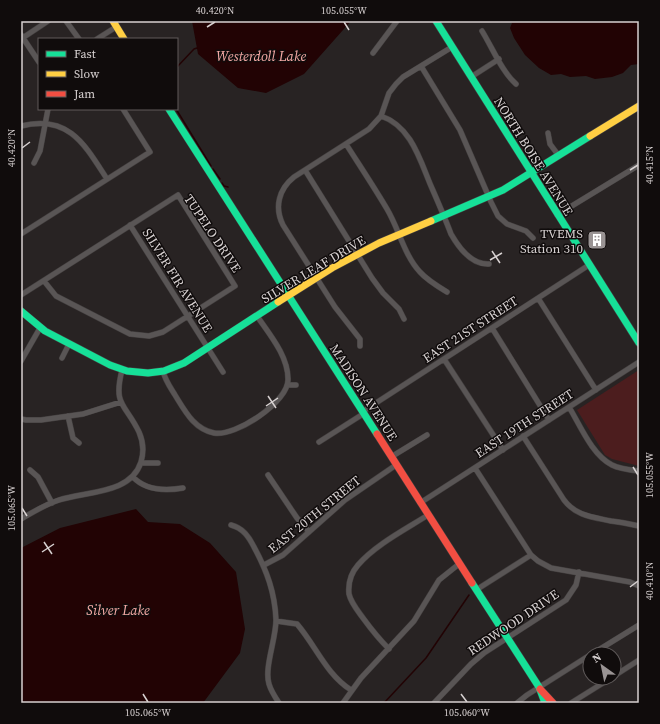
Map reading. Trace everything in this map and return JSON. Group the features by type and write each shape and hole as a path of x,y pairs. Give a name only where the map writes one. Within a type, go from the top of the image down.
{"street":[{"path":"38,61 22,38 48,21"},
{"path":"66,21 77,38"},
{"path":"373,53 397,21"},
{"name":"NORTH BOISE AVENUE","path":"436,21 639,343"},
{"path":"98,38 114,24 123,38"},
{"path":"482,31 512,80 516,84"},
{"path":"360,346 360,339 335,307 281,221 276,199 289,182 369,129 381,116 389,93 403,77 452,47"},
{"path":"471,77 499,59"},
{"path":"421,66 460,130 488,197 501,218 511,226 526,231 533,238"},
{"name":"SILVER LEAF DRIVE","path":"21,312 40,328 122,370 145,374 163,371 184,363 316,278 358,254 379,243 507,188 639,106"},
{"path":"34,163 40,151 48,110"},
{"path":"21,234 150,152 124,110"},
{"name":"MADISON AVENUE","path":"170,110 507,638 539,687 553,703"},
{"path":"381,116 390,120 400,128 413,144 451,234 464,252 481,264 489,264"},
{"path":"21,126 45,123 67,130 76,136 88,149 107,179"},
{"path":"548,133 550,144 559,156"},
{"path":"346,144 388,210 406,251 419,271 428,280 447,292"},
{"path":"557,215 639,165"},
{"path":"305,170 372,278 404,318"},
{"name":"TUPELO DRIVE","path":"21,295 178,195 235,286 163,332 149,336 130,334 56,296 51,292 44,281"},
{"name":"SILVER FIR AVENUE","path":"130,225 223,372"},
{"name":"EAST 21ST STREET","path":"319,442 589,265"},
{"path":"538,298 596,390"},
{"path":"163,371 167,382 188,415 199,426 214,433 225,432 243,426 273,405 288,385 287,369 284,358 257,316"},
{"path":"21,361 40,328"},
{"path":"492,328 549,420"},
{"path":"62,358 70,344"},
{"path":"444,359 503,450"},
{"name":"EAST 19TH STREET","path":"420,502 639,362"},
{"path":"21,519 60,499 92,493 118,485 133,477 139,468 144,452 139,432 119,397 119,386 122,370"},
{"path":"288,385 296,386"},
{"path":"21,418 34,420 94,412 121,402"},
{"path":"569,407 596,451 603,459 617,467 639,471"},
{"path":"68,416 73,438 80,443"},
{"path":"391,457 427,435"},
{"path":"523,436 564,500 571,508 580,514 590,517 639,526"},
{"path":"141,463 158,463"},
{"name":"EAST 20TH STREET","path":"264,565 279,558 350,496 396,465"},
{"path":"475,468 531,555 546,566 630,582 639,586"},
{"path":"30,470 38,477 52,503"},
{"path":"268,475 297,518 309,532"},
{"path":"133,477 141,484 152,489 182,488"},
{"path":"388,649 373,633 352,601 349,594 350,579 357,565 378,547 428,515"},
{"path":"231,526 237,527 247,535 264,565 274,602 276,621 268,671 268,680 271,690 279,703"},
{"path":"476,590 531,555"},
{"path":"343,703 351,690 414,621 439,580 460,564"},
{"name":"REDWOOD DRIVE","path":"434,703 471,664 484,653 566,600 576,585 578,572"},
{"path":"276,621 296,624 330,671 342,684 351,690"},
{"path":"605,646 639,625"},
{"path":"622,671 639,660"},
{"path":"517,703 539,687 582,661"},
{"path":"571,703 598,686"},
{"name":"MADISON AVENUE","path":"539,687 545,703"}],"shaded area":[{"path":"639,370 639,466 612,459 605,455 577,410"}],"water":[{"name":"Westerdoll Lake","path":"192,21 351,21 304,74 266,93 238,88 198,54"},
{"path":"508,21 639,21 639,64 631,65 623,73 612,77 595,79 586,76 570,77 561,74 551,75 539,68 525,55 514,38 510,28 512,23"},
{"name":"Silver Lake","path":"136,509 148,522 180,524 210,543 236,572 245,629 240,653 203,703 21,703 21,548 60,528"}],"waterway":[{"path":"178,66 194,49 197,48"},
{"path":"177,110 211,166"},
{"path":"213,169 220,179"},
{"path":"222,183 224,186 228,187"},
{"path":"384,703 426,658 469,595"}],"traffic: fast":[{"path":"436,21 639,343"},
{"path":"170,110 377,434"},
{"path":"431,221 503,190 590,136"},
{"path":"21,311 45,331 110,365 127,371 148,373 164,371 184,363 278,302"},
{"path":"472,583 539,687 545,703"}],"traffic: slow":[{"path":"113,21 123,38"},
{"path":"590,136 639,106"},
{"path":"278,302 332,268 379,243 431,221"}],"traffic: jam":[{"path":"377,434 472,583"},
{"path":"540,689 553,703"}],"place":[{"name":"TVEMS Station 310","path":"597,240"}]}
